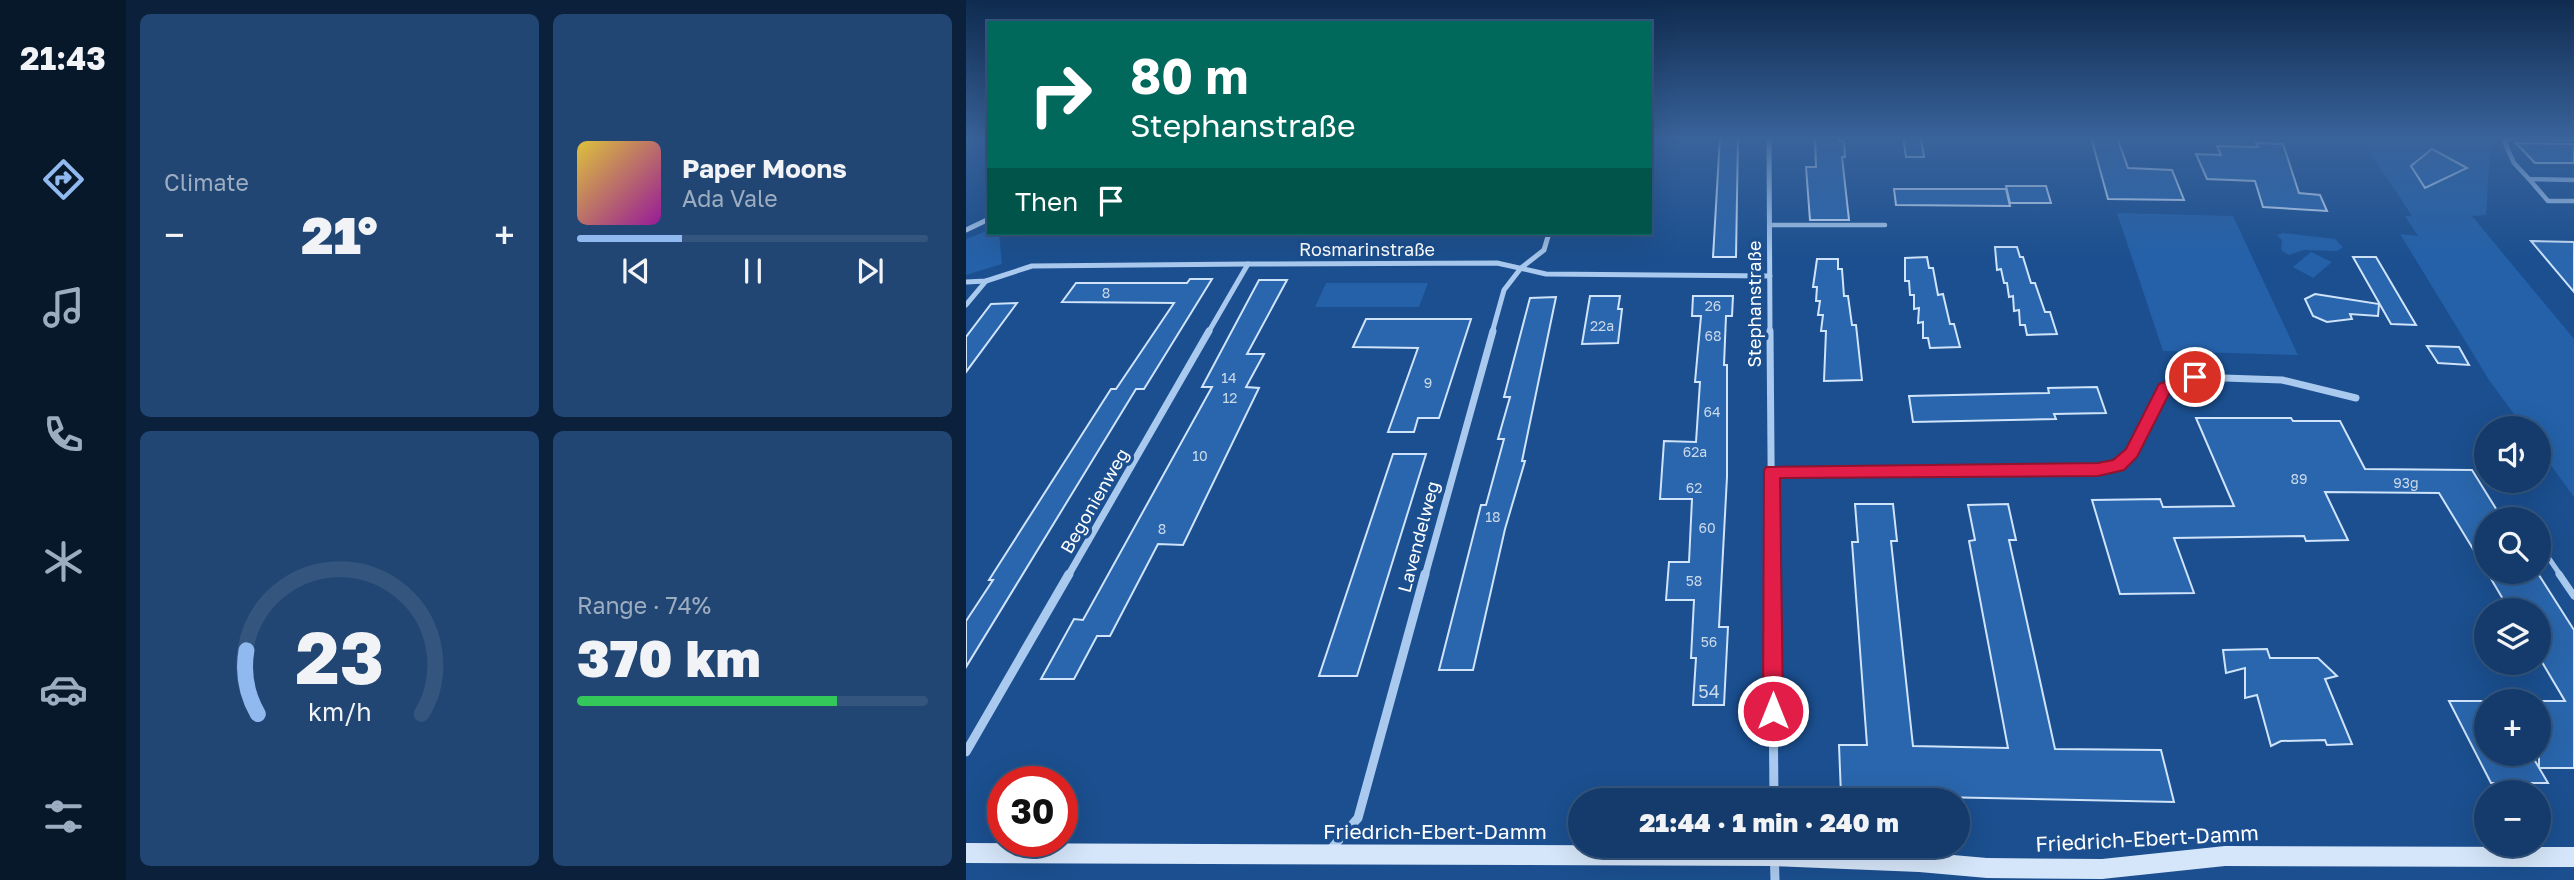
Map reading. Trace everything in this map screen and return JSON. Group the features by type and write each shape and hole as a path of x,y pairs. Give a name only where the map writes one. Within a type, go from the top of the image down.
{"main road":[{"name":"Friedrich-Ebert-Damm","path":"966,853 1568,852"},
{"name":"Friedrich-Ebert-Damm","path":"1866,858 1987,867 2089,869 2225,856 2574,857"}],"street":[{"name":"Stephanstraße","path":"1769,178 1774,788"},
{"path":"966,230 987,220"},
{"name":"Lavendelweg","path":"1326,854 1358,818 1504,290 1521,268 1544,250 1548,235"},
{"name":"Rosmarinstraße","path":"966,282 986,281 1032,266 1248,264 1497,263 1546,274 1770,276"},
{"name":"Begonienweg","path":"966,752 1248,264"},
{"path":"966,304 986,281"},
{"path":"1772,471 2098,470 2118,465 2132,453 2164,388 2195,377 2282,380 2356,398"},
{"path":"1774,858 1775,880"}],"lane":[{"path":"2529,179 2574,180"},
{"path":"2529,179 2548,201 2574,201"},
{"path":"1770,225 1885,225"},
{"path":"2551,562 2574,596"}],"shaded area":[{"path":"2387,178 2488,178 2486,215 2472,216 2574,339 2574,497 2551,465 2551,416 2515,416 2489,380 2400,234 2418,236 2405,216 2412,216"},
{"path":"2117,213 2233,216 2298,355 2163,351"},
{"path":"987,231 987,235 999,235 1002,264 966,275 966,239"},
{"path":"2283,233 2335,239 2343,247 2337,251 2304,250 2289,255 2281,250 2282,240 2277,235"},
{"path":"2311,252 2332,262 2313,278 2293,267"},
{"path":"1326,283 1428,283 1419,307 1315,307"}],"building":[{"path":"1718,178 1737,178 1736,257 1713,257"},
{"path":"1807,178 1844,178 1849,220 1810,220"},
{"path":"2102,178 2175,178 2184,200 2108,199"},
{"path":"2294,178 2299,193 2320,195 2327,211 2263,207 2255,181 2207,179"},
{"path":"2419,178 2446,178 2425,188"},
{"path":"2006,186 2046,186 2051,203 2010,203"},
{"path":"1894,189 2006,189 2010,206 1896,205"},
{"path":"2531,241 2574,242 2574,292"},
{"path":"1995,247 2017,247 2031,283 2035,283 2045,312 2050,312 2057,334 2027,335 2025,325 2020,325 2019,310 2014,311 2013,296 2009,297 2001,269 1997,270"},
{"path":"1927,257 1929,268 1933,268 1938,295 1943,294 1950,324 1954,324 1960,347 1930,348 1928,338 1923,338 1923,322 1918,323 1919,308 1914,309 1914,295 1910,295 1909,281 1905,281 1905,258"},
{"path":"2353,257 2376,257 2416,325 2391,324"},
{"path":"1817,259 1838,259 1838,269 1842,269 1844,296 1848,296 1852,325 1856,325 1862,380 1824,381 1826,331 1821,331 1823,315 1818,315 1820,301 1816,301 1817,287 1813,287"},
{"path":"1190,279 1212,279 1144,389 1136,389 966,667 966,621 993,580 989,580 1111,389 1116,389 1174,303 1062,302 1076,283 1187,283"},
{"path":"1259,280 1287,280 1247,354 1264,354 1246,387 1259,388 1183,545 1158,544 1110,636 1097,636 1074,679 1041,679 1074,619 1083,620 1212,387 1202,387"},
{"path":"2315,294 2379,304 2378,316 2350,314 2352,319 2327,322 2313,316 2305,299"},
{"path":"1590,296 1620,296 1618,309 1622,309 1618,343 1582,344"},
{"path":"1693,296 1733,296 1732,316 1726,316 1724,365 1727,365 1727,477 1719,627 1728,627 1724,705 1693,705 1696,658 1691,658 1694,600 1666,600 1669,562 1689,562 1692,499 1660,499 1664,441 1696,442 1700,382 1695,382 1701,316 1692,316"},
{"path":"1556,297 1522,461 1525,461 1505,529 1473,670 1439,670 1481,505 1486,505 1504,439 1498,439 1510,397 1504,397 1530,298"},
{"path":"1017,303 966,372 966,337 991,304"},
{"path":"1366,319 1471,319 1439,418 1418,418 1414,432 1388,432 1418,348 1353,347"},
{"path":"2427,346 2459,347 2469,365 2438,363"},
{"path":"2097,387 2106,413 2054,414 2056,419 1913,422 1909,396 2049,393 2048,388"},
{"path":"2196,418 2340,421 2365,469 2472,470 2474,493 2486,493 2495,507 2474,507 2474,551 2439,493 2325,492 2348,540 2306,541 2304,536 2174,538 2194,593 2120,594 2092,500 2160,499 2163,507 2234,506"},
{"path":"1393,454 1426,454 1357,676 1319,676"},
{"path":"1855,504 1893,504 1897,541 1891,541 1913,746 2008,748 1969,541 1975,540 1968,505 2008,504 2016,540 2009,540 2055,749 2161,750 2174,802 1970,798 1970,788 1841,788 1839,745 1867,745 1852,542 1858,542"},
{"path":"2494,584 2545,584 2574,630 2574,768 2539,768 2551,766 2551,701 2565,701 2550,675 2551,598 2502,598"},
{"path":"2267,649 2270,658 2318,658 2337,676 2325,679 2352,744 2327,745 2325,740 2281,741 2271,746 2257,695 2245,698 2245,668 2226,673 2223,650"},
{"path":"2449,701 2474,701 2474,750"},
{"path":"2482,766 2538,766 2546,780 2489,780"}],"route":[{"path":"1773,711 1772,471 2098,470 2118,465 2132,453 2164,388 2195,377"}]}
